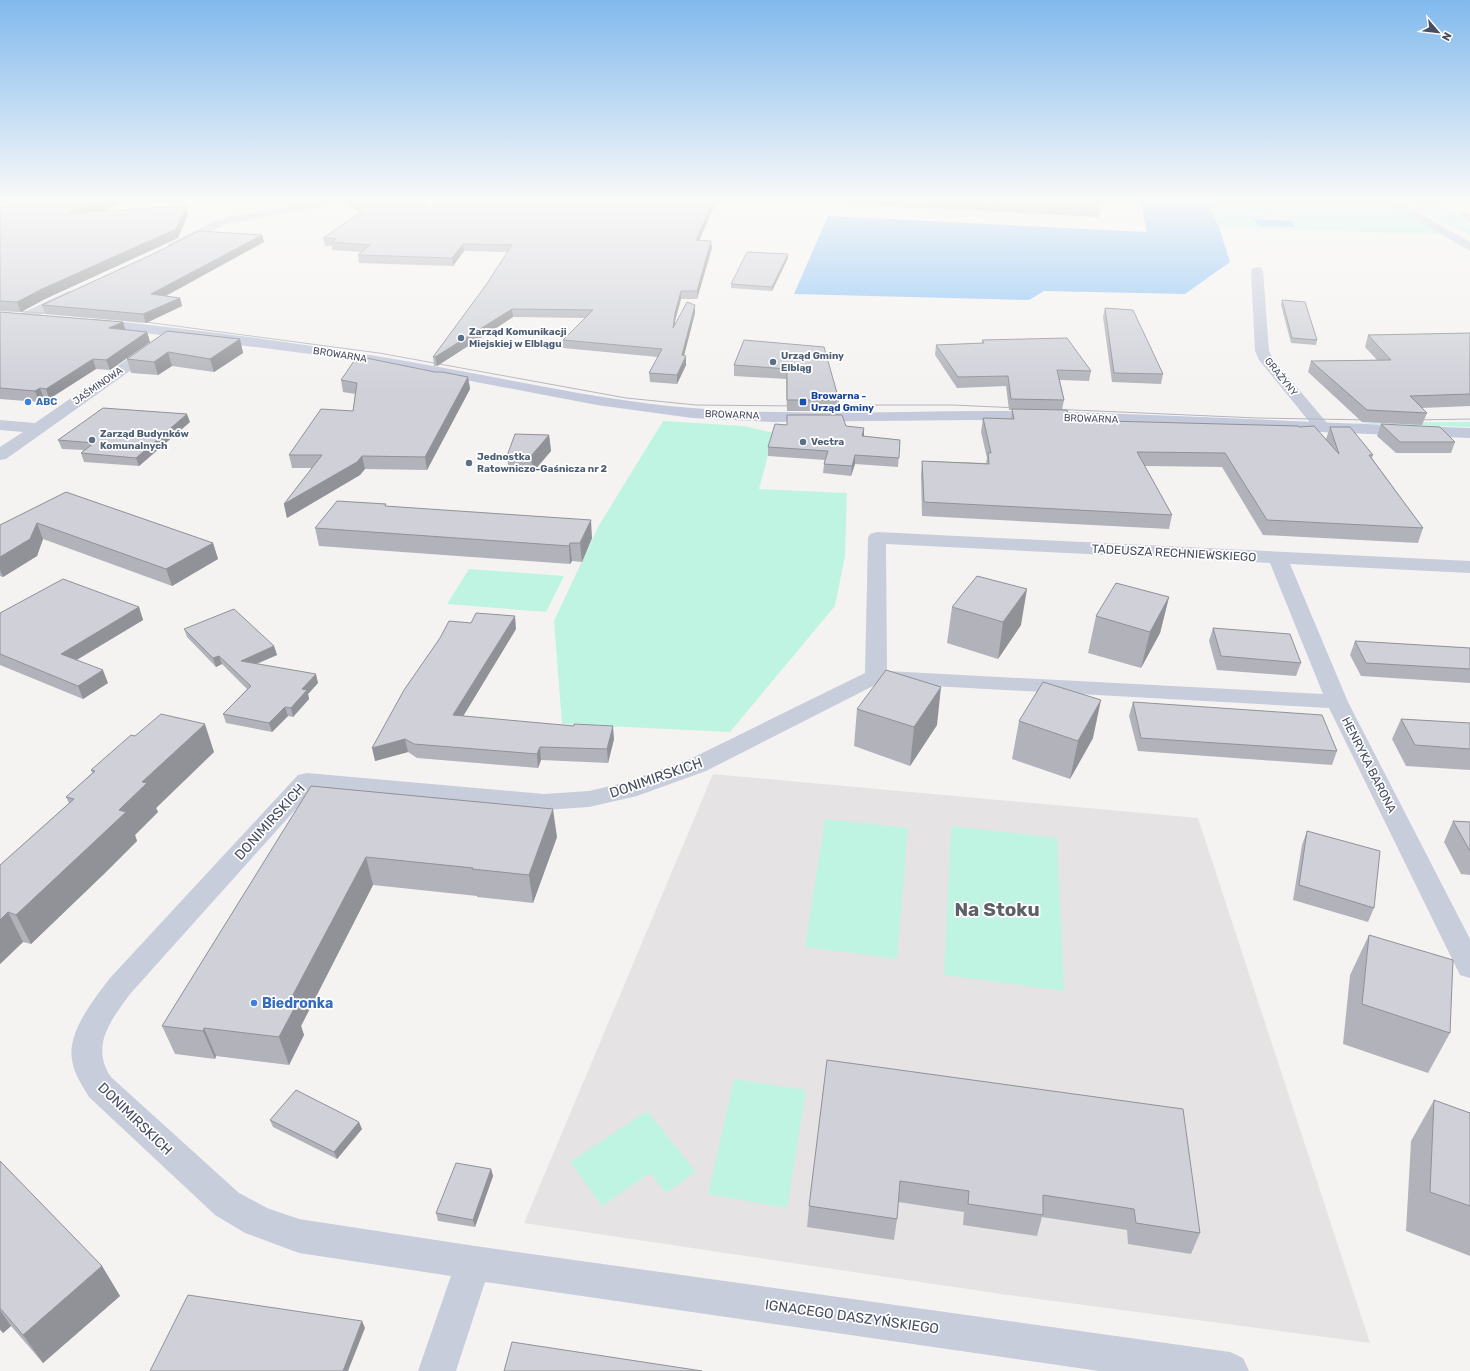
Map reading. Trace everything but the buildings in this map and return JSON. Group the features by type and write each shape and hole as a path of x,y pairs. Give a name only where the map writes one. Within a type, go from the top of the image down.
{"main road":[{"path":"19,317 52,319"},
{"name":"BROWARNA","path":"79,321 177,332 334,354 602,401 692,413 730,416 811,417 1012,416 1470,433"}],"street":[{"name":"GRAŻYNY","path":"1258,271 1262,351 1266,360 1322,427"},
{"path":"19,317 79,291"},
{"name":"JAŚMINOWA","path":"0,456 177,332"},
{"path":"0,425 38,428"},
{"name":"TADEUSZA RECHNIEWSKIEGO","path":"876,676 878,538 1470,567"},
{"name":"HENRYKA BARONA","path":"1278,558 1338,702 1470,967"},
{"path":"876,676 1338,702"},
{"name":"DONIMIRSKICH","path":"474,1263 299,1236 257,1222 227,1204 100,1087 90,1072 86,1059 91,1032 99,1015 120,986 307,781 544,802 589,799 628,790 698,765 876,676"},
{"path":"437,1371 474,1263"},
{"name":"IGNACEGO DASZYŃSKIEGO","path":"474,1263 1230,1371"}],"shaded area":[{"path":"713,774 1198,818 1370,1343 1001,1294 524,1223"}],"green space":[{"path":"663,421 744,426 774,433 759,489 847,493 845,556 835,606 730,732 562,724 554,621 598,527"},
{"path":"1470,422 1470,427 1343,423"},
{"path":"469,569 564,576 546,612 447,604"},
{"path":"825,819 908,828 897,959 805,947"},
{"path":"951,826 1057,838 1064,991 944,975"},
{"path":"734,1079 806,1090 787,1208 708,1194"},
{"path":"647,1111 696,1172 666,1193 650,1173 602,1206 570,1162"}],"water":[{"path":"807,264 1227,264 1185,294 1044,291 1029,300 794,294"}],"tram line":[{"path":"0,310 56,314"},
{"path":"138,321 379,353 626,398 696,405 797,406"},
{"path":"827,405 953,405 1019,408"},
{"path":"1051,409 1257,418 1371,420"},
{"path":"1413,420 1470,419"}],"place":[{"name":"Zarząd Komunikacji Miejskiej w Elblągu","path":"461,338"},
{"name":"Urząd Gminy Elbląg","path":"773,362"},
{"name":"ABC","path":"28,402"},
{"name":"Browarna - Urząd Gminy","path":"803,402"},
{"name":"Zarząd Budynków Komunalnych","path":"92,440"},
{"name":"Vectra","path":"803,442"},
{"name":"Jednostka Ratowniczo-Gaśnicza nr 2","path":"469,463"},
{"name":"Biedronka","path":"254,1003"}],"district":[{"name":"Na Stoku","path":"997,909"}]}
